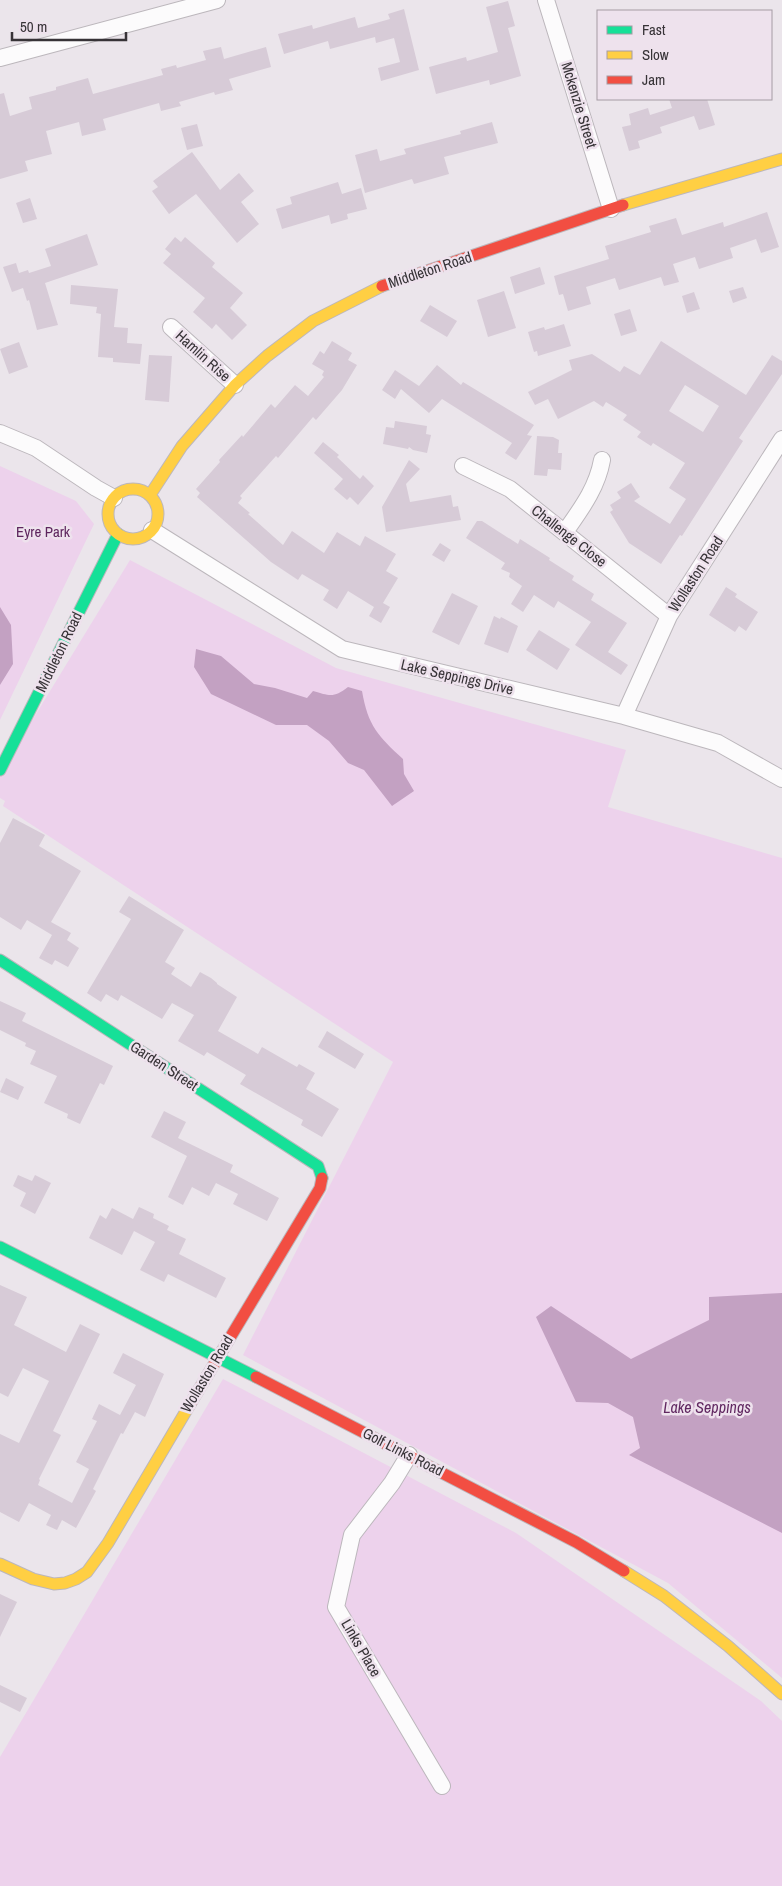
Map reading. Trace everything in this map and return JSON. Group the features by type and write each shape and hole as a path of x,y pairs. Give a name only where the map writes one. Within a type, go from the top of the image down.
{"main road":[{"name":"Middleton Road","path":"150,494 182,446 235,385 313,321 376,288 611,209 782,160"},
{"path":"131,488 150,494 156,502 158,512 157,522 152,530 145,536 136,539 126,538 118,534 111,526 108,516 109,506 114,498 122,491 131,488"},
{"name":"Middleton Road","path":"0,770 118,534"},
{"name":"Garden Street","path":"0,960 318,1166 322,1176"},
{"name":"Wollaston Road","path":"0,1564 25,1576 51,1585 69,1582 88,1571 108,1543 217,1357 320,1188 322,1176"},
{"name":"Golf Links Road","path":"0,1248 217,1357 576,1542 664,1596 728,1646 782,1694"}],"street":[{"path":"0,58 218,0"},
{"name":"Mckenzie Street","path":"546,0 611,209"},
{"name":"Hamlin Rise","path":"170,327 235,385"},
{"path":"0,433 36,448 114,498"},
{"name":"Wollaston Road","path":"624,716 669,616 782,439"},
{"path":"565,532 586,503 599,477 602,460"},
{"name":"Challenge Close","path":"463,466 510,490 669,616"},
{"name":"Lake Seppings Drive","path":"152,530 342,649 624,716 718,743 782,779"},
{"name":"Links Place","path":"409,1455 392,1483 352,1535 336,1607 442,1786"}],"green space":[{"name":"Eyre Park","path":"0,466 76,501 94,524 0,720"},
{"path":"130,560 336,668 626,750 608,807 782,858 782,1678 668,1583 243,1355 393,1062 3,806 5,801 0,798 0,773"},
{"path":"223,1379 516,1533 761,1701 782,1721 782,1886 0,1886 0,1757"}],"water":[{"path":"0,607 11,625 13,664 0,685"},
{"path":"196,649 221,656 254,684 307,698 313,691 332,695 348,687 362,691 371,722 387,744 403,759 404,774 414,791 392,806 364,770 348,763 329,741 307,725 276,725 211,694 194,667"},
{"name":"Lake Seppings","path":"782,1293 782,1533 629,1455 640,1448 633,1417 608,1403 576,1402 536,1317 551,1306 631,1359 709,1320 709,1297"}],"building":[{"path":"508,1 515,26 508,28 521,76 490,85 489,80 436,94 429,67 466,57 467,61 498,52 486,7"},
{"path":"404,9 419,70 381,81 378,68 400,62 394,38 376,43 375,37 330,49 328,41 284,54 278,34 312,25 313,29 355,17 358,28 390,19 388,14"},
{"path":"221,47 224,59 266,47 271,67 229,79 233,90 215,95 214,92 179,102 181,106 161,111 159,103 103,119 106,130 82,136 79,122 46,131 52,154 25,161 28,171 0,179 0,94 4,93 10,116 32,109 29,97 56,90 56,87 88,78 93,94 163,75 161,69 176,65 177,68 206,60 203,51"},
{"path":"669,100 707,100 715,125 699,130 694,116 660,127 662,133 638,141 640,148 629,151 622,127 631,125 629,114 648,108 650,115 672,108"},
{"path":"492,122 498,143 444,157 449,174 414,184 412,179 365,193 355,155 377,149 380,161 406,154 404,149 461,134 460,131"},
{"path":"197,124 203,146 187,150 181,128"},
{"path":"192,152 220,190 239,173 254,191 241,202 259,224 237,243 196,194 169,214 152,191 158,187 153,181"},
{"path":"338,182 342,194 361,188 367,209 347,214 348,219 331,224 329,215 282,229 276,209 292,204 290,197"},
{"path":"30,198 37,219 23,223 16,203"},
{"path":"767,212 779,247 761,253 756,239 730,248 733,258 699,269 695,257 673,264 679,282 664,286 661,277 619,290 615,278 586,287 591,304 568,311 563,294 559,295 554,276 609,259 605,246 651,232 649,226 676,218 682,235 723,222 724,227"},
{"path":"87,234 98,265 45,283 58,325 37,330 29,300 27,301 23,288 12,292 3,267 16,263 19,273 28,270 29,273 51,266 45,249"},
{"path":"175,237 181,242 185,237 215,263 212,267 243,293 230,308 247,325 232,340 216,324 212,329 193,312 205,298 163,263 171,254 165,249"},
{"path":"540,267 545,284 515,294 510,277"},
{"path":"71,285 118,289 114,327 128,328 127,343 142,344 140,364 113,362 113,358 98,357 101,314 96,313 97,307 70,304"},
{"path":"743,287 747,298 733,303 729,291"},
{"path":"504,291 516,328 488,337 477,300"},
{"path":"694,292 700,309 687,313 682,296"},
{"path":"430,305 457,321 447,337 420,321"},
{"path":"630,309 637,331 621,336 614,314"},
{"path":"564,324 571,346 538,356 537,351 534,352 528,332 544,327 545,330"},
{"path":"332,341 352,353 348,360 357,365 342,390 316,420 313,417 278,458 276,456 240,496 242,498 238,503 283,545 292,531 324,553 337,532 360,546 365,536 396,554 386,571 398,578 383,603 390,607 381,623 369,616 374,607 348,591 337,609 323,600 329,590 302,574 298,580 271,562 197,497 200,493 196,489 220,462 219,460 242,435 243,437 271,404 275,408 295,385 308,396 324,377 322,375 324,371 312,364 320,351 324,354"},
{"path":"661,341 746,395 772,355 782,361 782,374 739,438 743,441 682,536 680,535 661,564 629,543 610,512 613,510 610,505 621,498 617,492 631,483 640,497 634,501 670,524 686,499 669,488 685,463 653,443 651,446 637,437 641,432 623,420 627,415 606,402 603,407 594,401 558,419 548,399 535,405 528,392 572,370 569,360 592,354 620,372 624,366 640,375","holes":["685,385 719,406 703,432 669,411"]},
{"path":"19,342 28,367 9,374 0,349"},
{"path":"149,355 172,356 169,402 145,400"},
{"path":"437,365 461,385 463,382 534,425 527,435 532,436 516,460 505,453 512,443 442,399 429,413 401,389 395,399 382,390 395,370 419,386"},
{"path":"395,421 427,426 426,434 431,435 427,453 413,450 409,447 408,449 383,444 386,427 394,428"},
{"path":"537,436 553,437 559,440 558,453 562,453 561,470 548,469 547,476 534,475"},
{"path":"323,442 339,455 337,457 360,479 363,475 374,486 358,505 350,497 347,500 334,489 343,479 314,453"},
{"path":"409,460 420,469 406,484 410,502 451,495 453,507 458,506 461,520 386,532 382,507"},
{"path":"477,521 482,521 518,544 520,539 550,558 549,560 574,576 572,580 594,594 591,600 627,623 608,652 628,665 621,675 575,645 591,622 558,601 554,608 534,595 523,612 511,604 522,586 509,577 510,573 501,569 505,563 466,538"},
{"path":"440,543 451,550 444,562 432,555"},
{"path":"726,587 737,594 735,597 758,612 746,631 739,626 735,632 709,615"},
{"path":"452,593 478,606 459,645 432,632"},
{"path":"494,616 500,619 501,617 518,626 508,653 484,644"},
{"path":"539,630 570,649 557,670 526,650"},
{"path":"13,818 45,835 39,846 81,871 51,922 71,933 67,940 79,948 68,967 55,960 52,965 39,958 52,935 27,920 21,930 0,917 0,843"},
{"path":"129,896 184,930 165,962 175,968 171,974 191,987 200,972 237,997 218,1031 258,1054 262,1047 297,1067 299,1064 315,1073 306,1089 339,1109 322,1137 301,1125 303,1120 240,1084 246,1075 207,1052 204,1056 178,1041 194,1015 172,1003 162,1019 121,995 118,1001 106,994 101,1002 87,993 131,919 119,912"},
{"path":"0,1001 26,1013 22,1021 113,1066 104,1085 100,1083 80,1124 67,1118 68,1114 44,1103 57,1076 30,1064 36,1051 25,1046 26,1043 0,1030"},
{"path":"327,1031 364,1054 355,1069 318,1047"},
{"path":"6,1078 24,1087 18,1100 0,1092"},
{"path":"164,1111 186,1122 178,1138 233,1165 230,1172 279,1198 267,1221 233,1204 238,1194 216,1183 209,1196 192,1187 183,1205 168,1197 187,1156 151,1137"},
{"path":"18,1175 32,1181 35,1175 51,1183 35,1214 20,1206 26,1193 13,1186"},
{"path":"139,1207 154,1214 153,1218 169,1226 167,1230 186,1239 179,1254 226,1278 216,1298 168,1274 164,1282 140,1270 155,1242 134,1231 122,1255 89,1238 100,1215 106,1219 112,1208 133,1219"},
{"path":"0,1285 27,1297 14,1325 66,1352 80,1324 100,1334 53,1431 61,1435 39,1479 38,1485 72,1503 89,1469 76,1462 97,1421 92,1419 99,1404 120,1415 136,1385 113,1373 123,1353 164,1374 145,1417 135,1412 123,1434 121,1433 93,1489 96,1491 76,1528 62,1520 57,1530 46,1525 51,1515 29,1503 19,1522 0,1512 0,1434 19,1443 49,1381 23,1368 8,1397 0,1393"},
{"path":"0,1594 17,1602 0,1637"},
{"path":"0,1685 27,1698 20,1712 0,1702"}],"traffic: fast":[{"path":"0,770 118,534"},
{"path":"0,960 318,1166 322,1178"},
{"path":"0,1247 256,1377"}],"traffic: slow":[{"path":"623,205 782,159"},
{"path":"150,495 182,446 235,385 267,356 313,321 382,286"},
{"path":"133,489 143,491 151,496 156,504 158,514 156,524 151,532 143,537 133,539 123,537 115,532 110,524 108,514 110,504 115,496 123,491 133,489"},
{"path":"0,1564 33,1579 54,1584 65,1583 87,1572 108,1543 189,1406"},
{"path":"624,1571 664,1596 728,1646 782,1694"}],"traffic: jam":[{"path":"382,286 623,205"},
{"path":"189,1406 320,1188 322,1178"},
{"path":"256,1377 576,1542 624,1571"}]}
